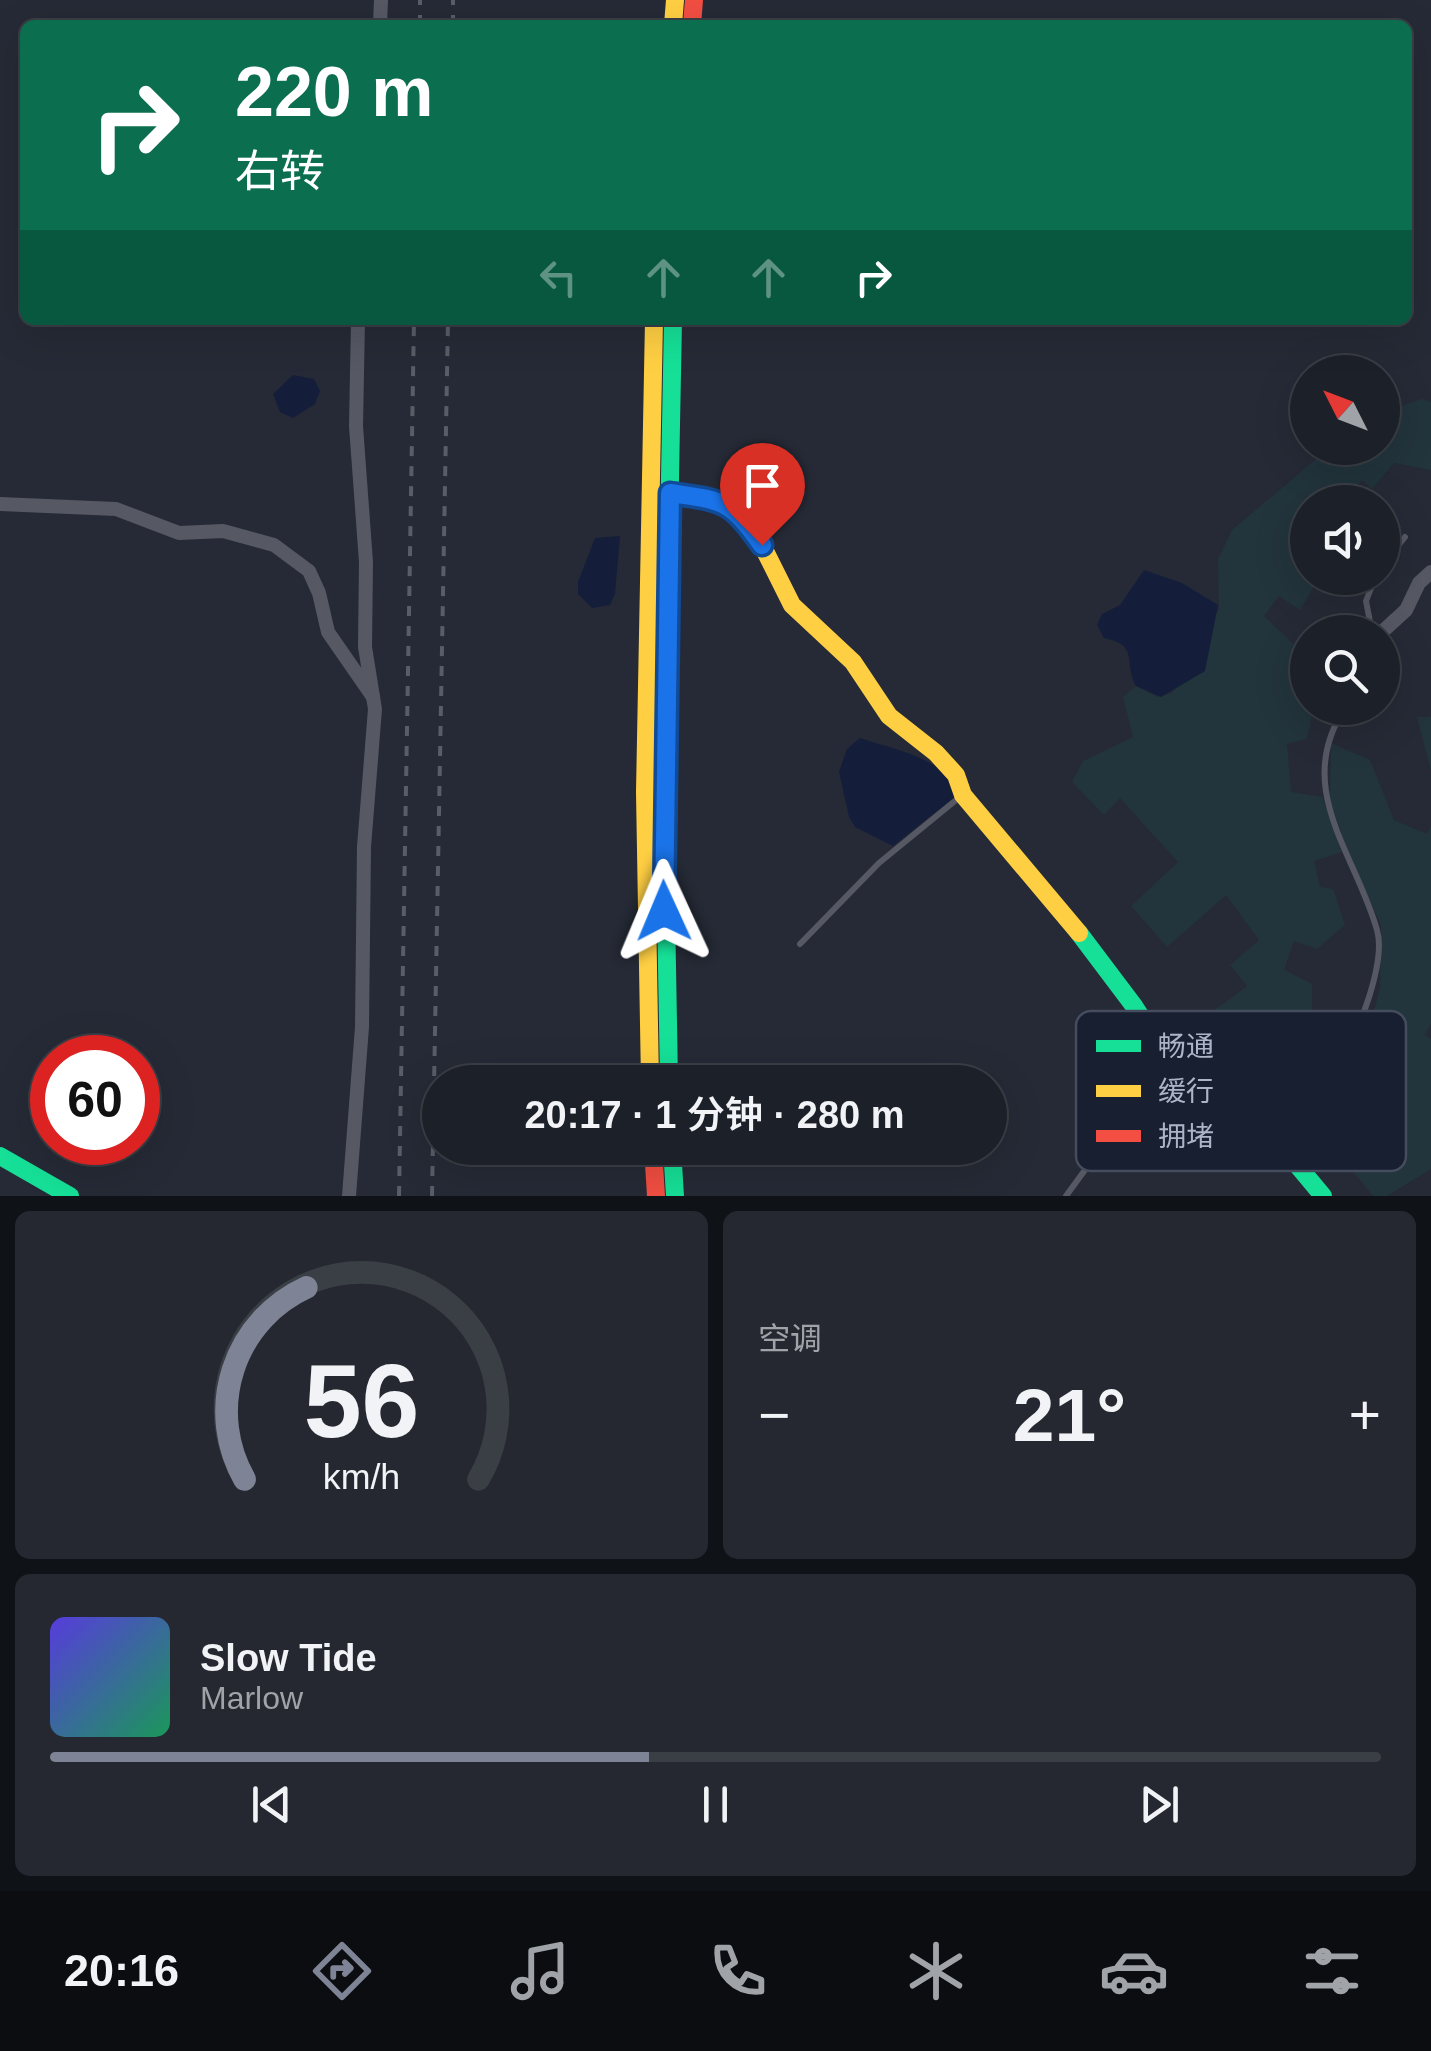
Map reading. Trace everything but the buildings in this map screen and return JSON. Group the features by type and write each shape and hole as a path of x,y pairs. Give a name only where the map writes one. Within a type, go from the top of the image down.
{"main road":[{"path":"650,1065 645,774 654,325"},
{"path":"669,1065 664,774 673,325"},
{"path":"670,493 714,499 737,511 762,545 792,606 853,662 889,716 956,775 962,795 1051,896 1137,1011"},
{"path":"0,1156 70,1196"},
{"path":"654,1165 656,1196"},
{"path":"673,1165 675,1196"},
{"path":"1302,1171 1323,1196"}],"street":[{"path":"349,1196 362,1028 364,847 375,722 365,648 366,562 356,426 358,325"},
{"path":"0,504 116,509 179,533 223,530 274,545 309,571 320,593 328,632 374,697"},
{"path":"1400,616 1419,583 1431,572"}],"lane":[{"path":"1400,543 1405,537"},
{"path":"1336,725 1325,745 1326,792 1347,858 1378,932 1377,965 1362,1011"},
{"path":"800,944 879,863 962,795"},
{"path":"1066,1196 1084,1171"}],"shaded area":[{"path":"1422,399 1431,402 1431,470 1400,464 1400,406"},
{"path":"1309,465 1392,465 1375,485 1362,480 1357,485 1290,485 1290,595 1309,595 1300,610 1279,596 1264,616 1290,641 1290,725 1310,725 1307,739 1287,744 1291,792 1322,797 1342,852 1314,861 1320,887 1333,889 1345,925 1317,949 1294,941 1284,970 1312,984 1312,1011 1218,1011 1247,986 1230,965 1259,940 1226,895 1167,947 1131,906 1178,862 1120,798 1104,815 1072,782 1083,761 1133,737 1123,697 1136,686 1157,697 1172,693 1219,609 1218,559 1232,530"},
{"path":"1417,717 1431,717 1431,771"},
{"path":"1331,743 1370,760 1394,820 1427,834 1431,826 1431,1023 1425,1035 1431,1039 1431,1169 1387,1196 1373,1196 1353,1171 1406,1171 1406,1011 1374,1011 1380,988 1381,925 1347,850 1330,800"}],"water":[{"path":"293,375 314,379 320,391 315,404 293,418 280,412 273,394"},
{"path":"620,536 615,594 610,605 592,608 578,594 578,582 595,538"},
{"path":"1144,570 1182,583 1218,605 1205,671 1161,697 1136,686 1127,650 1104,638 1097,625 1102,614 1120,605"},
{"path":"860,738 931,764 943,772 956,796 893,846 855,827 849,817 839,772 847,749"}],"railway":[{"path":"420,0 420,20"},
{"path":"453,0 453,20"},
{"path":"399,1196 414,325"},
{"path":"432,1196 448,325"}],"traffic: fast":[{"path":"669,1065 664,792 673,325"},
{"path":"1079,933 1137,1011"},
{"path":"0,1156 70,1196"},
{"path":"673,1165 675,1196"},
{"path":"1302,1171 1323,1196"}],"traffic: slow":[{"path":"673,20 675,0"},
{"path":"650,1065 645,792 654,325"},
{"path":"669,493 714,499 737,511 762,545 792,605 853,662 889,716 936,753 956,775 963,795 1079,933"}],"traffic: jam":[{"path":"692,20 694,0"},
{"path":"654,1165 656,1196"}],"route":[{"path":"664,911 670,493 727,504 737,511 762,545"}]}
